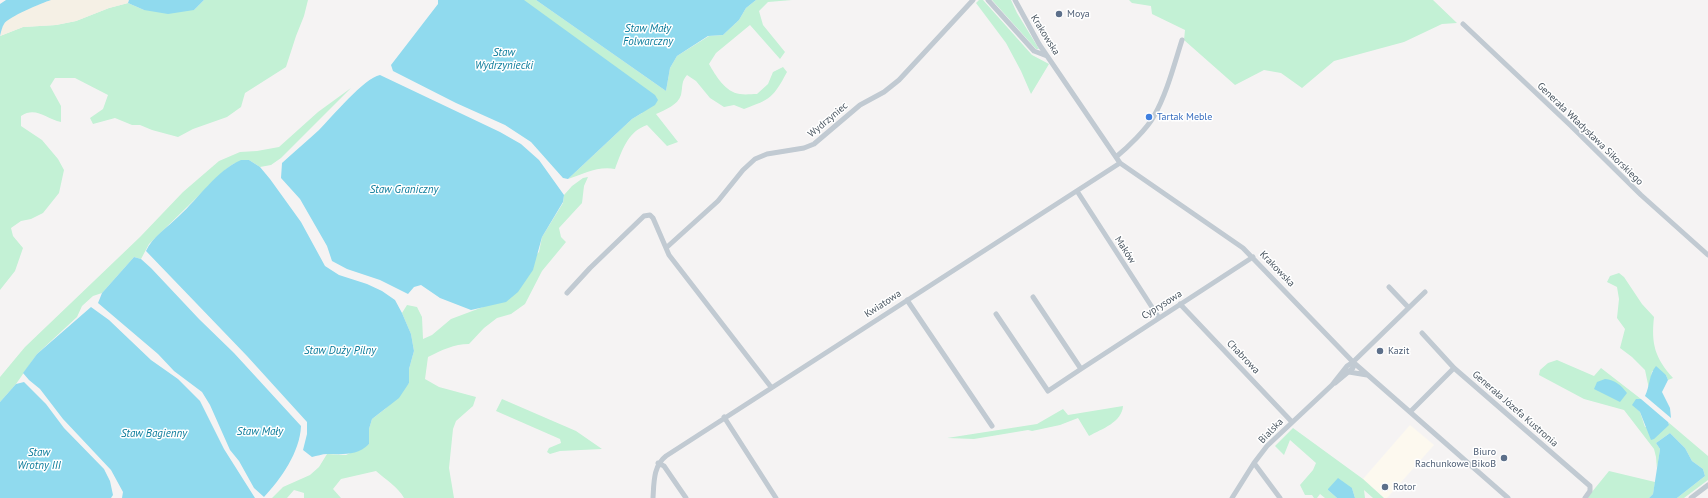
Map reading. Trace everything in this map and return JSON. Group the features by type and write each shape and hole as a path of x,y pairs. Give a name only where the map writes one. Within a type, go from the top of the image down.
{"street":[{"name":"Wydrzyniec","path":"666,248 718,201 743,170 755,159 767,154 804,148 814,144 860,105 884,92 898,80 973,0"},
{"path":"988,0 1034,51 1048,57"},
{"name":"Krakowska","path":"1015,0 1028,25 1048,57 1120,163 1232,240 1253,257 1353,362 1508,498"},
{"name":"Generała Władysława Sikorskiego","path":"1463,24 1570,125 1641,195 1708,255"},
{"path":"1116,157 1129,146 1154,117 1164,94 1182,40"},
{"name":"Kwiatowa","path":"658,463 666,456 771,387 1120,163"},
{"name":"Maków","path":"1077,191 1158,318"},
{"path":"567,293 590,268 644,216 650,215 653,218 669,255 771,387"},
{"name":"Cyprysowa","path":"996,314 1048,391 1253,257"},
{"path":"1389,286 1408,307"},
{"path":"1349,372 1353,368 1353,362 1425,292"},
{"path":"1033,297 1082,369"},
{"path":"907,300 992,426"},
{"name":"Chabrowa","path":"1180,304 1292,422"},
{"name":"Generała Józefa Kustronia","path":"1422,333 1454,368 1590,486 1590,491 1585,498"},
{"name":"Bialska","path":"1347,366 1349,358"},
{"name":"Bialska","path":"1332,385 1347,366 1353,362"},
{"path":"1410,412 1454,368"},
{"path":"1349,372 1368,375"},
{"name":"Bialska","path":"1232,498 1254,463 1267,446 1332,385 1349,372"},
{"path":"724,418 776,498"},
{"path":"653,498 654,480 658,463 664,466 686,498"},
{"path":"1254,463 1280,498"},
{"path":"1690,498 1708,485"}],"shaded area":[{"path":"1410,425 1434,445 1387,498 1384,498 1363,479"}],"green space":[{"path":"204,0 308,0 286,67 245,93 241,107 227,117 193,129 178,137 140,125 132,125 115,118 93,124 90,118 103,109 108,95 75,78 55,78 50,86 61,106 61,122 41,114 31,112 21,116 21,126 42,140 58,159 64,170 59,193 43,213 31,219 21,221 11,228 13,236 23,248 15,271 0,290 0,36 23,27 56,25 76,21 109,8 128,3 144,10 194,10"},
{"path":"522,0 536,0 666,91 670,68 677,56 709,36 723,35 739,20 746,8 756,0 792,0 768,2 759,11 763,25 785,52 780,59 750,25 716,53 709,64 725,87 735,93 742,94 757,94 768,84 773,72 783,67 787,72 778,87 766,100 744,109 734,105 724,107 710,98 696,81 687,75 683,82 681,95 677,102 671,107 656,114 678,142 667,146 647,125 640,128 630,137 623,149 615,169 608,168 596,170 568,179 632,119 642,113"},
{"path":"979,0 983,0 1032,55 1049,64 1031,94 1006,43 976,3"},
{"path":"992,0 1011,0 1017,13 1039,49 1036,49"},
{"path":"1129,0 1433,0 1457,23 1442,24 1404,42 1334,61 1302,88 1281,73 1264,70 1235,85 1184,40 1185,30 1152,14 1151,6 1132,3"},
{"path":"351,88 281,158 271,165 260,167 249,160 233,164 225,170 149,244 141,259 134,257 102,293 93,296 82,306 77,317 37,354 16,384 0,402 0,377 25,347 140,237 183,192 219,161 240,152 279,147 318,112"},
{"path":"588,177 584,186 582,203 559,228 561,237 566,242 542,271 525,304 511,314 497,318 484,328 469,344 453,346 428,357 425,379 439,387 476,397 473,406 456,421 453,429 449,468 454,498 404,498 395,487 376,471 341,479 333,489 341,498 304,498 304,493 294,490 287,498 272,498 283,487 310,475 319,467 327,454 346,455 369,444 369,429 372,419 385,409 409,383 409,369 414,351 411,334 402,313 407,305 417,307 422,317 423,339 432,335 451,319 483,307 539,252 542,237 563,203 564,195 572,186 583,178"},
{"path":"1619,273 1624,277 1642,304 1654,317 1653,335 1658,357 1673,378 1668,380 1666,375 1652,371 1649,389 1645,370 1620,348 1625,329 1617,318 1619,299 1617,287 1607,282 1610,276"},
{"path":"1557,360 1594,376 1601,368 1641,399 1636,399 1636,408 1640,412 1645,427 1669,425 1668,422 1708,456 1708,480 1684,498 1677,498 1705,476 1703,469 1692,461 1685,448 1670,433 1656,443 1660,449 1657,469 1654,449 1624,410 1584,399 1539,375 1540,370 1548,363"},
{"path":"502,399 576,431 602,449 560,451 550,454 547,452 549,448 561,443 560,439 496,411"},
{"path":"1123,406 1122,412 1115,421 1089,436 1078,418 1060,425 1032,431 1028,430 974,439 947,438 1037,424 1063,409 1068,415"},
{"path":"1293,428 1363,479 1384,498 1373,498 1364,490 1365,498 1355,498 1352,488 1328,490 1337,498 1325,498 1320,494 1317,498 1314,498 1312,495 1305,495 1300,485 1313,470 1316,463 1290,440 1284,455 1275,446"},
{"path":"1609,471 1655,482 1653,494 1649,498 1587,498"}],"sand":[{"path":"51,0 129,0 128,3 109,8 76,21 56,25 23,27 0,36 3,24 7,20 26,10"}],"water":[{"path":"6,0 51,0 26,10 7,21 4,24 0,36 0,4"},
{"path":"129,0 204,0 194,10 168,14 144,10 128,3"},
{"name":"Staw Wydrzyniecki","path":"438,0 524,0 655,95 658,100 655,105 632,119 568,179 563,178 531,142 505,125 456,103 393,71 391,65 438,4"},
{"name":"Staw Mały Folwarczny","path":"536,0 756,0 746,8 739,20 723,35 708,36 677,56 670,68 666,91"},
{"name":"Staw Graniczny","path":"380,75 500,132 521,144 539,160 564,195 563,202 542,237 533,270 518,292 506,302 471,310 440,298 421,285 414,287 408,294 380,280 347,269 332,261 327,246 300,199 281,178 282,163 319,130 357,90 373,78"},
{"name":"Staw Duży Pilny","path":"241,160 249,160 260,167 270,179 301,222 325,266 339,275 367,284 382,291 395,300 411,334 414,351 409,369 409,383 399,398 372,419 369,429 369,444 360,451 350,454 325,454 312,457 303,450 307,434 307,422 247,356 146,251 152,241 216,178 232,165"},
{"name":"Staw Mały","path":"134,257 141,259 151,268 199,319 234,353 301,426 300,436 293,455 277,482 264,497 254,488 239,461 230,450 210,405 202,392 174,371 158,354 98,303 102,293"},
{"name":"Staw Bagienny","path":"91,307 109,320 151,360 178,379 200,401 224,449 255,498 122,498 123,492 111,470 63,419 40,389 23,373 37,354"},
{"path":"1656,366 1666,375 1668,380 1662,392 1670,408 1671,418 1645,396 1652,373"},
{"path":"1605,379 1618,383 1627,393 1620,402 1594,389 1597,382"},
{"name":"Staw Wrotny III","path":"24,382 46,404 64,428 104,469 110,481 113,495 111,498 0,498 0,402 16,384"},
{"path":"1636,399 1641,399 1668,422 1669,425 1654,439 1651,440 1640,412 1632,405"},
{"path":"1670,433 1685,448 1692,461 1703,469 1705,476 1677,498 1649,498 1653,494 1660,449 1656,443"},
{"path":"1338,478 1352,488 1355,498 1337,498 1328,490"}],"place":[{"name":"Moya","path":"1059,14"},
{"name":"Tartak Meble","path":"1149,117"},
{"name":"Kazit","path":"1380,351"},
{"name":"Biuro Rachunkowe BikoB","path":"1504,458"},
{"name":"Rotor","path":"1385,487"}]}
